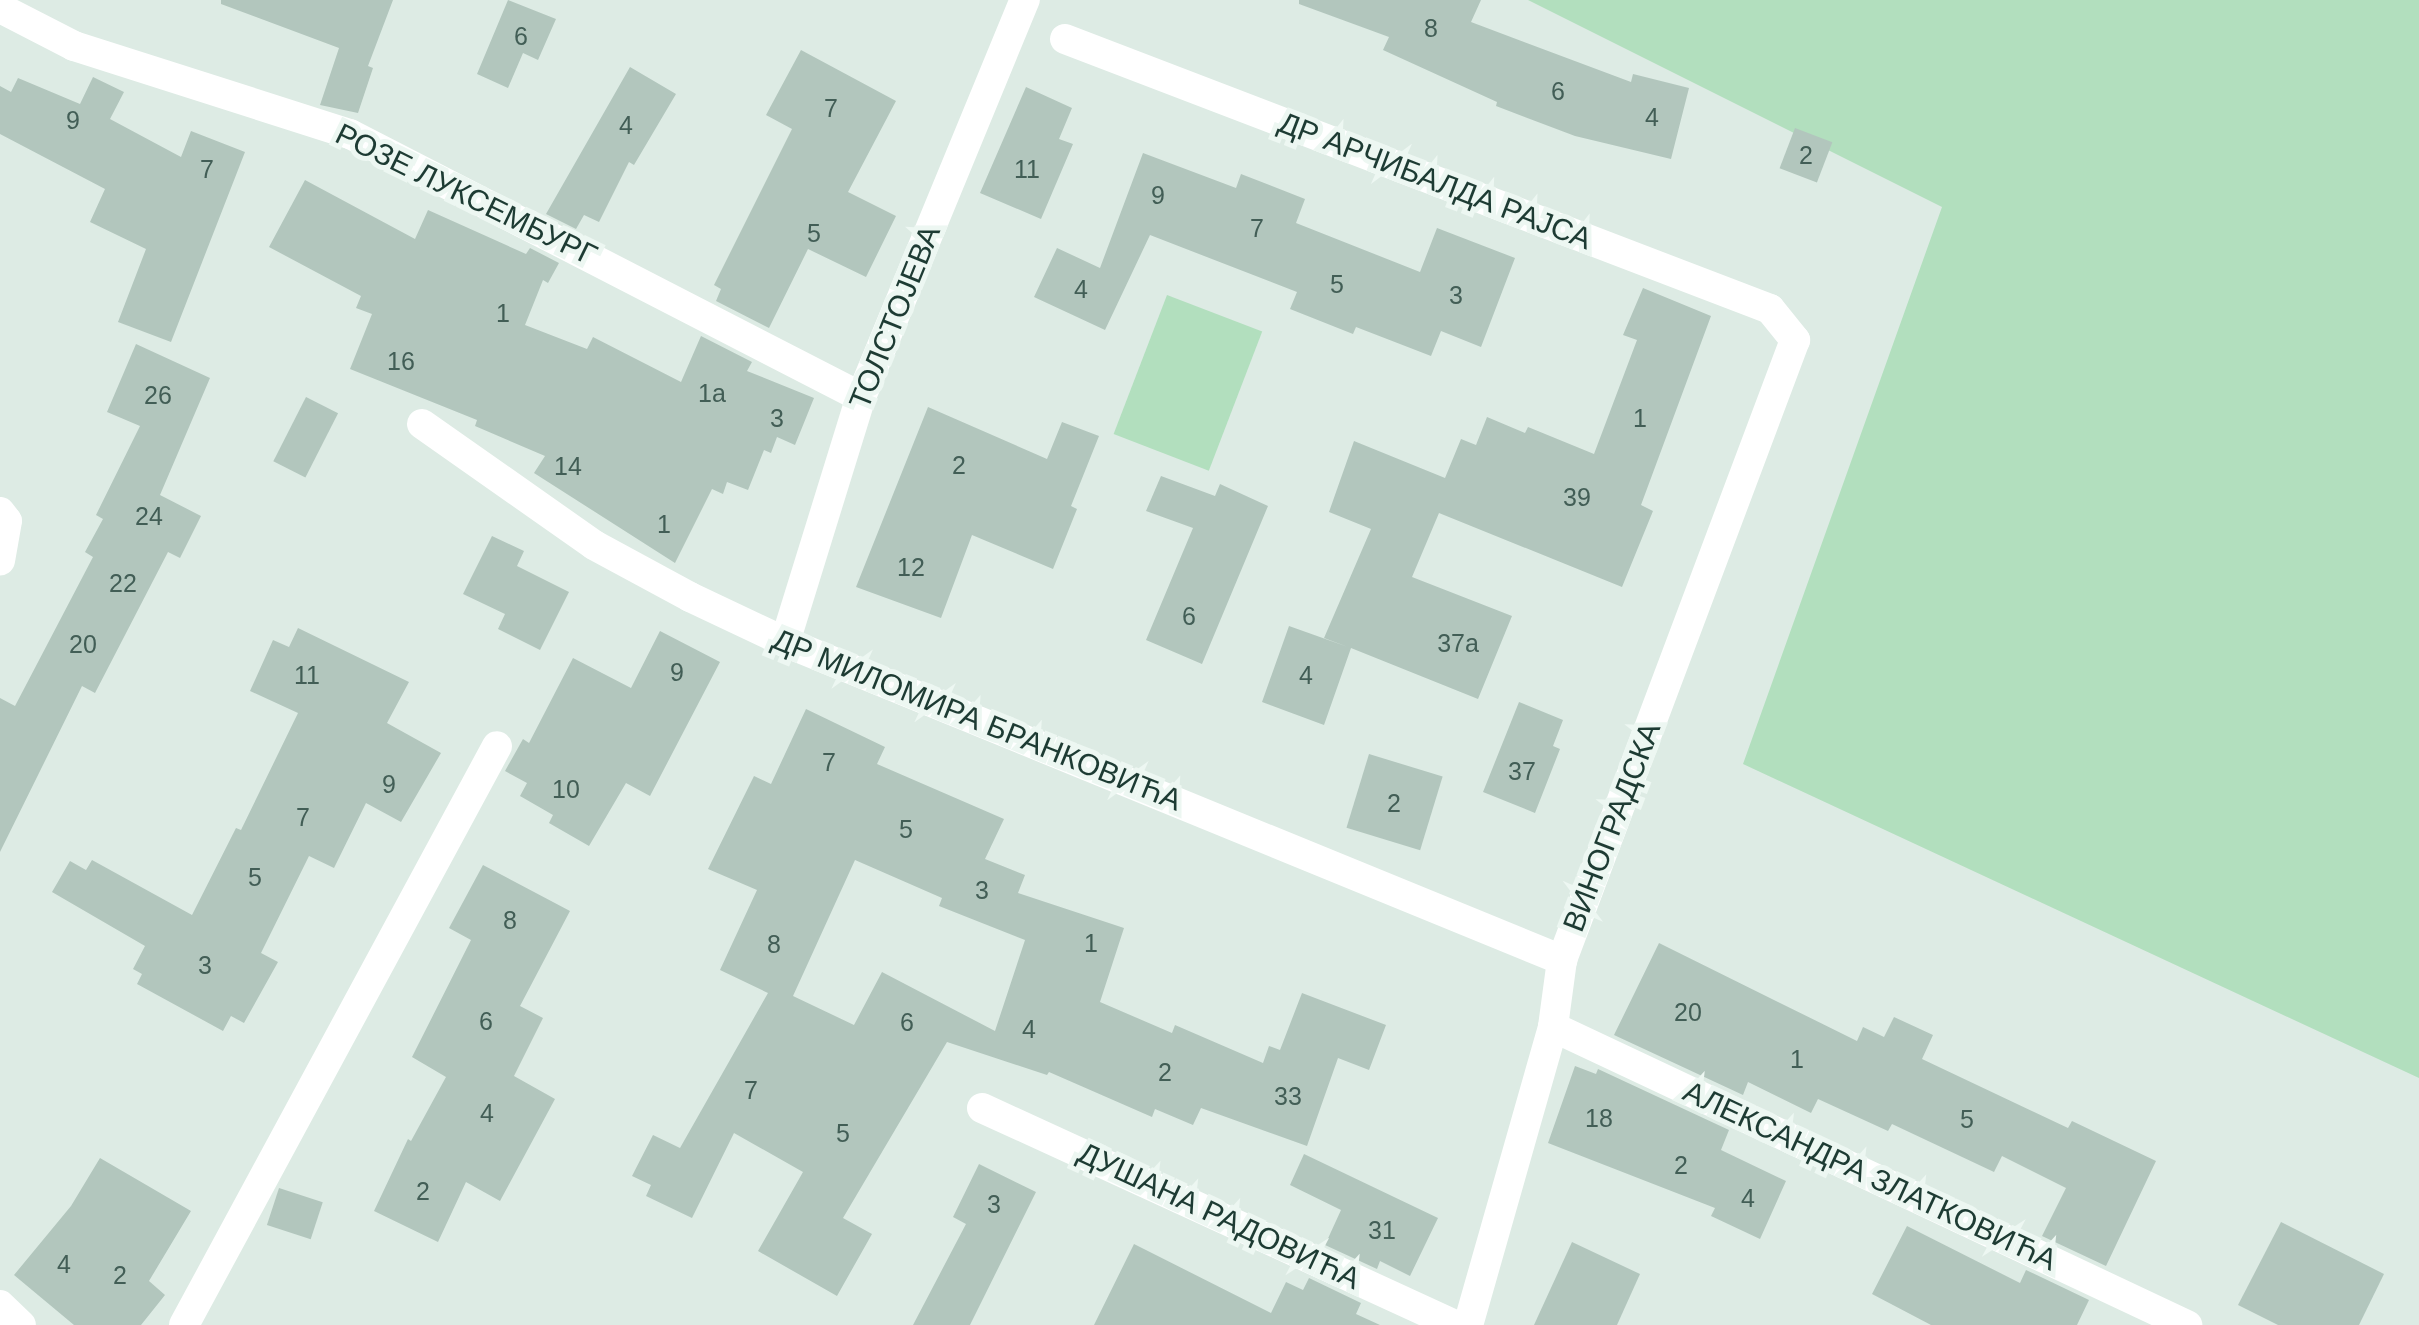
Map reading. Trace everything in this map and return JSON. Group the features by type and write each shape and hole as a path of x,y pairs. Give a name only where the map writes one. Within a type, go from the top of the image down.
{"street":[{"name":"ТОЛСТОЈЕВА","path":"785,642 860,397 1025,0"},
{"name":"РОЗЕ ЛУКСЕМБУРГ","path":"0,8 74,46 350,134 860,397"},
{"name":"ДР АРЧИБАЛДА РАЈСА","path":"1064,38 1770,310 1794,340"},
{"name":"ВИНОГРАДСКА","path":"1468,1325 1553,1027 1562,960 1794,340"},
{"name":"ДР МИЛОМИРА БРАНКОВИЋА","path":"422,424 594,545 785,642 1562,960"},
{"path":"0,512 7,521 0,560"},
{"path":"184,1325 496,746"},
{"name":"АЛЕКСАНДРА ЗЛАТКОВИЋА","path":"1553,1027 2187,1325"},
{"name":"ДУШАНА РАДОВИЋА","path":"982,1108 1456,1325"},
{"path":"0,1306 22,1325"}],"green space":[{"path":"1528,0 2419,0 2419,1078 1743,764 1942,207"},
{"path":"1167,295 1262,332 1209,471 1114,434"}],"building":[{"path":"221,0 393,0 368,66 373,68 358,113 320,105 339,48 221,4"},
{"path":"508,0 556,19 538,60 523,53 508,88 477,74"},
{"path":"1299,0 1481,0 1471,22 1631,82 1633,74 1689,88 1671,159 1575,136 1496,106 1497,102 1383,50 1389,37 1299,4"},
{"path":"801,50 896,101 848,192 896,216 866,277 808,249 769,328 716,301 721,289 714,285 792,129 766,115"},
{"path":"630,67 676,94 634,165 629,162 599,222 584,215 576,229 546,214"},
{"path":"93,77 124,92 110,119 181,157 191,131 245,152 171,342 118,322 146,249 90,222 105,189 0,134 0,86 11,92 18,78 80,104"},
{"path":"1026,87 1072,108 1059,139 1073,144 1041,219 980,193"},
{"path":"1795,128 1832,142 1817,182 1780,168"},
{"path":"1143,153 1236,188 1241,174 1305,199 1296,223 1420,272 1437,228 1515,258 1481,347 1441,331 1431,356 1356,327 1353,334 1290,309 1297,292 1150,235 1105,330 1034,297 1057,248 1100,268"},
{"path":"305,180 415,239 428,210 526,254 530,248 559,263 548,283 543,280 525,325 587,349 593,337 681,382 701,336 752,362 747,371 814,398 795,445 777,437 771,453 764,450 748,490 727,482 723,494 712,489 675,563 534,473 545,456 475,426 477,420 350,369 372,314 356,308 361,296 269,247"},
{"path":"1643,288 1711,316 1641,505 1653,511 1622,587 1439,513 1412,577 1512,616 1478,699 1351,648 1324,725 1262,702 1289,626 1348,647 1324,638 1371,529 1329,512 1354,441 1445,478 1461,439 1476,445 1487,417 1525,433 1528,427 1594,454 1637,340 1623,335"},
{"path":"136,344 210,378 160,495 201,516 180,558 168,552 95,693 82,686 0,852 0,698 15,706 93,557 85,552 103,519 96,515 140,426 107,412"},
{"path":"306,397 338,413 305,477 273,461"},
{"path":"928,407 1047,459 1062,422 1099,436 1071,506 1077,509 1053,569 972,535 941,618 856,587"},
{"path":"1161,476 1215,496 1220,484 1268,506 1202,664 1146,640 1193,528 1146,511"},
{"path":"492,536 524,551 517,566 569,592 540,650 498,629 505,614 463,594"},
{"path":"298,628 409,682 387,723 441,753 401,822 366,803 334,868 309,856 261,953 278,962 244,1023 231,1016 223,1031 137,984 142,974 133,969 145,946 52,892 70,861 86,870 92,860 192,915 236,828 241,830 298,713 250,691 273,640 289,647"},
{"path":"660,631 720,662 650,796 626,783 589,846 549,823 553,815 520,796 527,783 505,771 523,739 529,743 573,658 631,688"},
{"path":"1519,702 1563,720 1553,746 1560,749 1535,813 1483,792"},
{"path":"806,709 885,747 877,764 1004,819 985,859 1025,875 1018,893 1124,928 1100,1002 1172,1033 1175,1025 1263,1063 1269,1046 1280,1050 1302,993 1386,1025 1369,1070 1338,1058 1307,1146 1201,1108 1193,1125 1155,1109 1152,1117 1049,1072 1047,1075 947,1042 843,1218 872,1234 837,1296 758,1251 803,1172 734,1133 692,1218 646,1196 651,1185 632,1176 653,1135 680,1148 768,993 720,970 757,890 708,869 754,776 771,784","holes":["855,860 942,898 939,906 1025,940 995,1031 882,972 854,1025 793,996"]},
{"path":"1369,754 1443,777 1420,850 1346,828"},
{"path":"483,865 570,911 520,1006 543,1018 514,1076 555,1099 500,1201 466,1182 438,1242 374,1211 408,1139 411,1141 446,1077 412,1057 471,940 449,928"},
{"path":"1659,943 1857,1041 1863,1027 1884,1037 1894,1017 1933,1035 1922,1059 2068,1128 2072,1121 2156,1161 2106,1266 2042,1236 2066,1188 2002,1156 1994,1172 1892,1124 1888,1131 1818,1099 1811,1113 1748,1082 1743,1095 1614,1035"},
{"path":"1575,1066 1596,1074 1598,1069 1729,1130 1721,1150 1786,1181 1760,1239 1711,1216 1715,1208 1548,1143"},
{"path":"1304,1154 1438,1218 1410,1276 1380,1261 1377,1269 1325,1245 1341,1210 1290,1185"},
{"path":"100,1158 191,1211 149,1281 165,1295 141,1325 74,1325 14,1275 71,1206"},
{"path":"979,1164 1036,1192 970,1325 913,1325 966,1224 953,1217"},
{"path":"279,1188 323,1202 311,1239 267,1225"},
{"path":"2281,1222 2384,1274 2359,1325 2278,1325 2238,1305"},
{"path":"1907,1226 2020,1283 2026,1270 2089,1300 2077,1325 1931,1325 1872,1294"},
{"path":"1572,1242 1640,1274 1617,1325 1534,1325"},
{"path":"1134,1244 1271,1313 1286,1282 1303,1290 1309,1278 1361,1303 1356,1314 1380,1325 1094,1325"}]}
